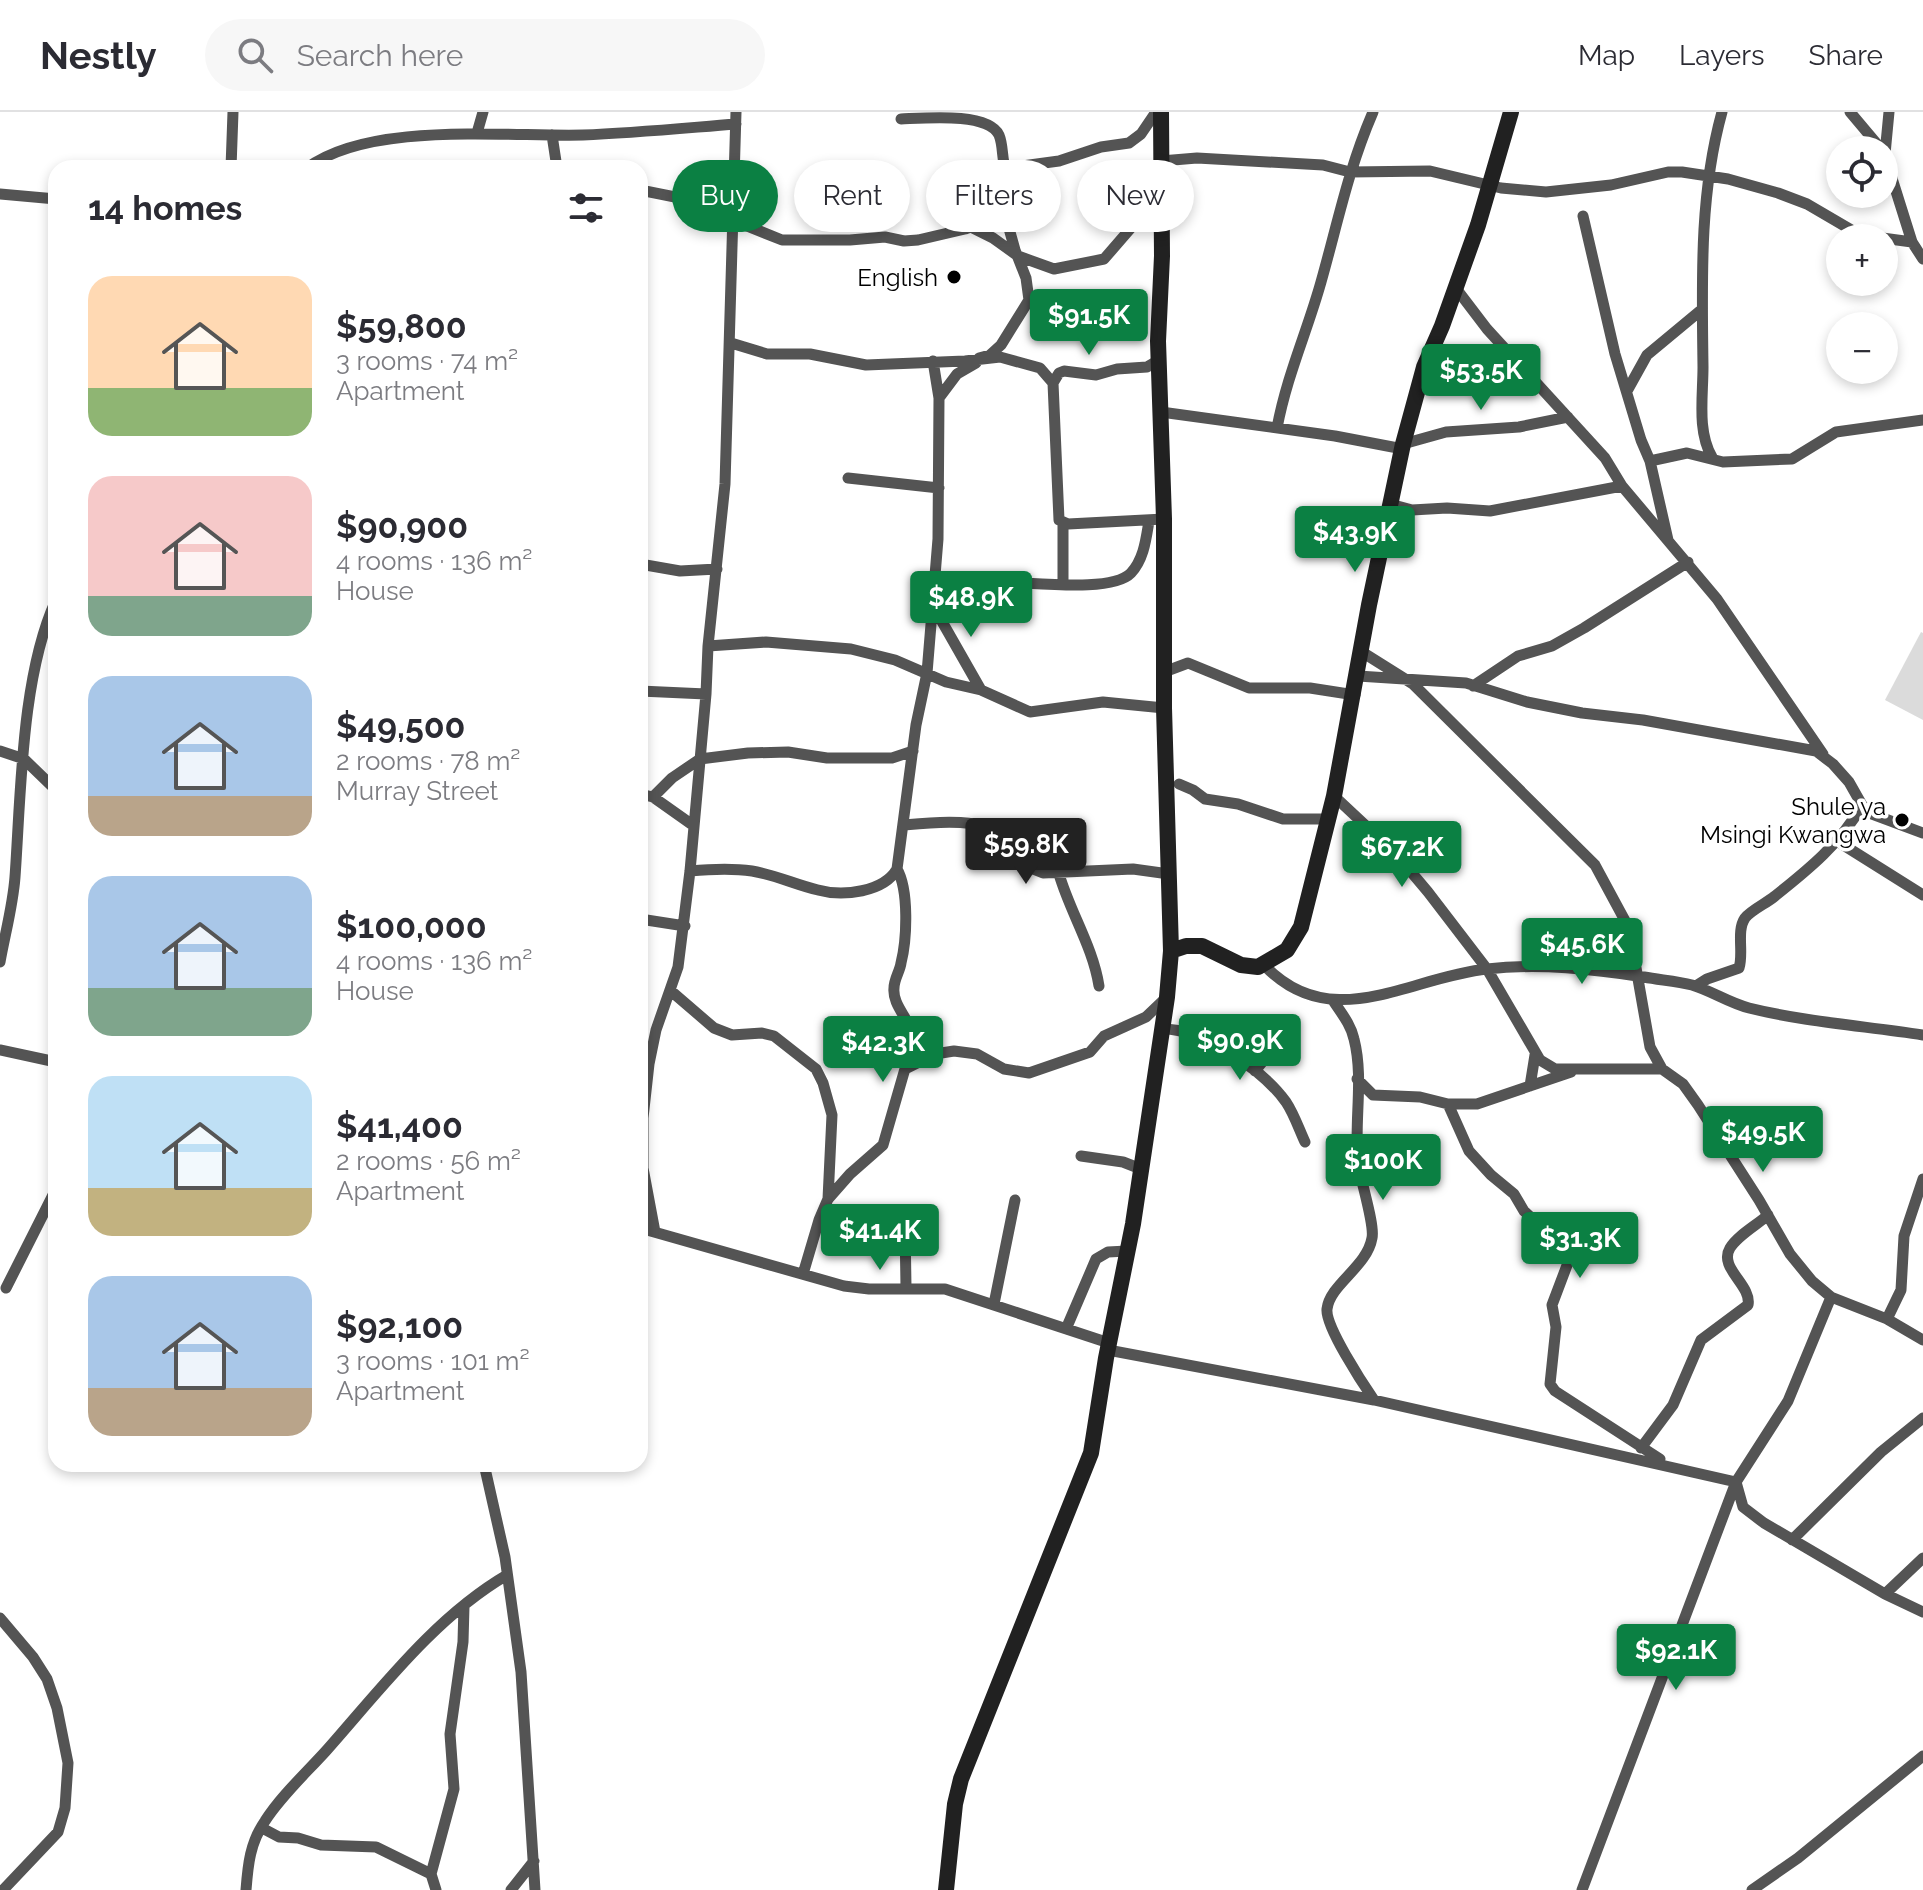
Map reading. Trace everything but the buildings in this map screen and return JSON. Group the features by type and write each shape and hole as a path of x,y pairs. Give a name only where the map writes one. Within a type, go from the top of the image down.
{"street":[{"path":"231,160 233,112"},
{"path":"477,133 483,112"},
{"path":"1159,112 1161,160"},
{"path":"1061,160 1101,147 1129,143 1159,112"},
{"path":"1277,428 1293,362 1321,283 1338,211 1373,112"},
{"path":"1171,951 1186,946 1202,946 1241,965 1264,965 1287,950 1301,927 1334,796 1403,446 1424,367 1442,326 1511,112"},
{"path":"1712,457 1706,445 1702,420 1700,311 1710,176 1722,112"},
{"path":"1850,112 1870,136"},
{"path":"1885,136 1889,112"},
{"path":"901,119 955,117 988,123 999,134 1004,160"},
{"path":"318,160 358,145 384,140 477,133 552,135 736,118 735,160"},
{"path":"552,135 556,160"},
{"path":"1177,160 1209,158 1323,165 1350,172 1430,171 1505,189 1550,192 1617,185 1671,172 1710,176 1778,193 1807,204 1860,235 1912,242"},
{"path":"648,192 672,196"},
{"path":"0,194 48,198"},
{"path":"1898,199 1912,242 1923,259"},
{"path":"1583,216 1603,306 1641,440 1650,461 1668,542"},
{"path":"648,1084 656,1030 678,967 685,926 725,484 733,232"},
{"path":"762,232 782,240 808,241 879,237 912,241 950,232"},
{"path":"981,232 1018,256 1051,269 1099,261 1128,232"},
{"path":"731,343 767,354 810,354 866,365 965,361 990,355 1001,345 1028,304 1028,285 1011,232"},
{"path":"946,1890 955,1804 961,1779 1091,1453 1163,1029 1171,951 1164,672 1156,520 1161,412 1161,232"},
{"path":"1455,287 1487,329 1605,458 1622,486 1688,562 1717,599 1824,756 1849,782 1862,805 1882,819 1923,833"},
{"path":"1627,391 1647,355 1700,311"},
{"path":"979,358 1000,357 1040,368 1053,383"},
{"path":"939,398 957,374 979,358"},
{"path":"1063,584 1063,523 1058,515 1059,470 1053,383 1064,371 1096,375 1117,369 1147,367 1159,360"},
{"path":"690,871 751,871 834,892 873,888 891,878 897,869 927,673 938,539 939,398 933,361"},
{"path":"1161,412 1403,446 1446,432 1519,427 1568,417"},
{"path":"1650,461 1687,453 1729,462 1792,459 1841,431 1923,420"},
{"path":"848,478 939,488"},
{"path":"1390,504 1412,510 1447,508 1490,511 1622,486"},
{"path":"1063,523 1156,520"},
{"path":"933,584 1103,584 1130,575 1156,520"},
{"path":"1473,686 1518,656 1552,646 1584,628 1688,562"},
{"path":"648,565 680,571 717,569"},
{"path":"932,602 981,690"},
{"path":"0,962 15,881 27,720 48,620"},
{"path":"708,646 766,642 851,649 895,660 954,684 981,690 1030,712 1103,702 1164,708"},
{"path":"1362,652 1406,679 1477,745 1595,865 1627,922 1650,1047 1662,1069 1683,1084 1800,1268 1831,1297 1887,1319 1923,1340"},
{"path":"1164,672 1188,663 1249,688 1310,688 1355,695"},
{"path":"1358,676 1458,682 1527,702 1816,751 1824,756"},
{"path":"648,691 706,694"},
{"path":"0,751 24,759 48,781"},
{"path":"653,797 672,778 700,759 759,752 788,752 827,758 892,758 913,751"},
{"path":"1179,784 1205,799 1245,806 1283,819 1329,819"},
{"path":"648,796 694,826"},
{"path":"1334,796 1396,854 1487,969 1535,1055 1545,1065 1555,1069 1577,1070 1662,1069"},
{"path":"1696,986 1739,968 1741,929 1746,917 1777,895 1837,841 1849,828 1862,805"},
{"path":"904,825 946,823 989,828 1010,842 1020,865 1043,873 1133,869 1169,874"},
{"path":"1837,841 1923,895"},
{"path":"803,1274 828,1199 850,1174 883,1145 913,1038 893,989 901,965 903,944 904,888 897,869"},
{"path":"1059,874 1067,901 1094,962 1099,986"},
{"path":"648,920 685,926"},
{"path":"1264,965 1277,979 1334,1002 1487,969 1564,967 1696,986 1745,1007 1811,1020 1923,1035"},
{"path":"671,991 714,1028 732,1035 762,1033 774,1036 816,1069 832,1115 828,1199"},
{"path":"905,1069 935,1054 954,1051 988,1057 1004,1069 1029,1073 1090,1052 1104,1036 1146,1017 1167,997"},
{"path":"1334,1002 1351,1028 1358,1061 1358,1164 1373,1236 1360,1263 1331,1297 1327,1321 1374,1400"},
{"path":"1163,1029 1181,1031 1212,1044 1255,1071 1286,1102 1305,1142"},
{"path":"1255,1071 1280,1040"},
{"path":"0,1050 48,1060"},
{"path":"1530,1086 1535,1055"},
{"path":"1357,1096 1420,1097 1448,1104 1485,1103 1577,1070"},
{"path":"1357,1079 1371,1094"},
{"path":"1448,1104 1469,1151 1514,1194 1524,1211 1569,1253 1552,1305 1556,1327 1550,1384 1555,1391 1667,1464"},
{"path":"1081,1156 1123,1162 1141,1169"},
{"path":"1887,1319 1901,1290 1904,1236 1923,1179"},
{"path":"648,1195 655,1232"},
{"path":"994,1304 1015,1200"},
{"path":"6,1288 48,1205"},
{"path":"1641,1448 1673,1405 1701,1340 1748,1305 1748,1297 1727,1262 1727,1254 1734,1244 1768,1215"},
{"path":"905,1224 906,1287"},
{"path":"648,1230 856,1288 945,1289 1066,1329 1108,1347 1374,1400 1736,1482"},
{"path":"1066,1329 1096,1259 1108,1252 1127,1251"},
{"path":"1582,1890 1736,1482 1788,1401 1831,1297"},
{"path":"1792,1540 1881,1452 1923,1418"},
{"path":"486,1472 496,1506 521,1672 535,1890"},
{"path":"1736,1482 1743,1507 1792,1540 1885,1594 1923,1612"},
{"path":"1885,1594 1923,1558"},
{"path":"246,1890 248,1856 262,1828 311,1766 412,1654 464,1606 507,1575"},
{"path":"436,1890 431,1874 454,1789 450,1734 463,1642 464,1606"},
{"path":"0,1618 47,1679 57,1708 68,1763 65,1808 58,1832 3,1890"},
{"path":"1752,1890 1798,1858 1923,1756"},
{"path":"262,1828 279,1837 298,1838 321,1845 376,1847 431,1874"},
{"path":"511,1890 534,1861"}],"shaded area":[{"path":"1923,633 1923,720 1885,700"}],"place":[{"name":"English","path":"954,277"},
{"name":"Shule ya Msingi Kwangwa","path":"1902,820"}]}
